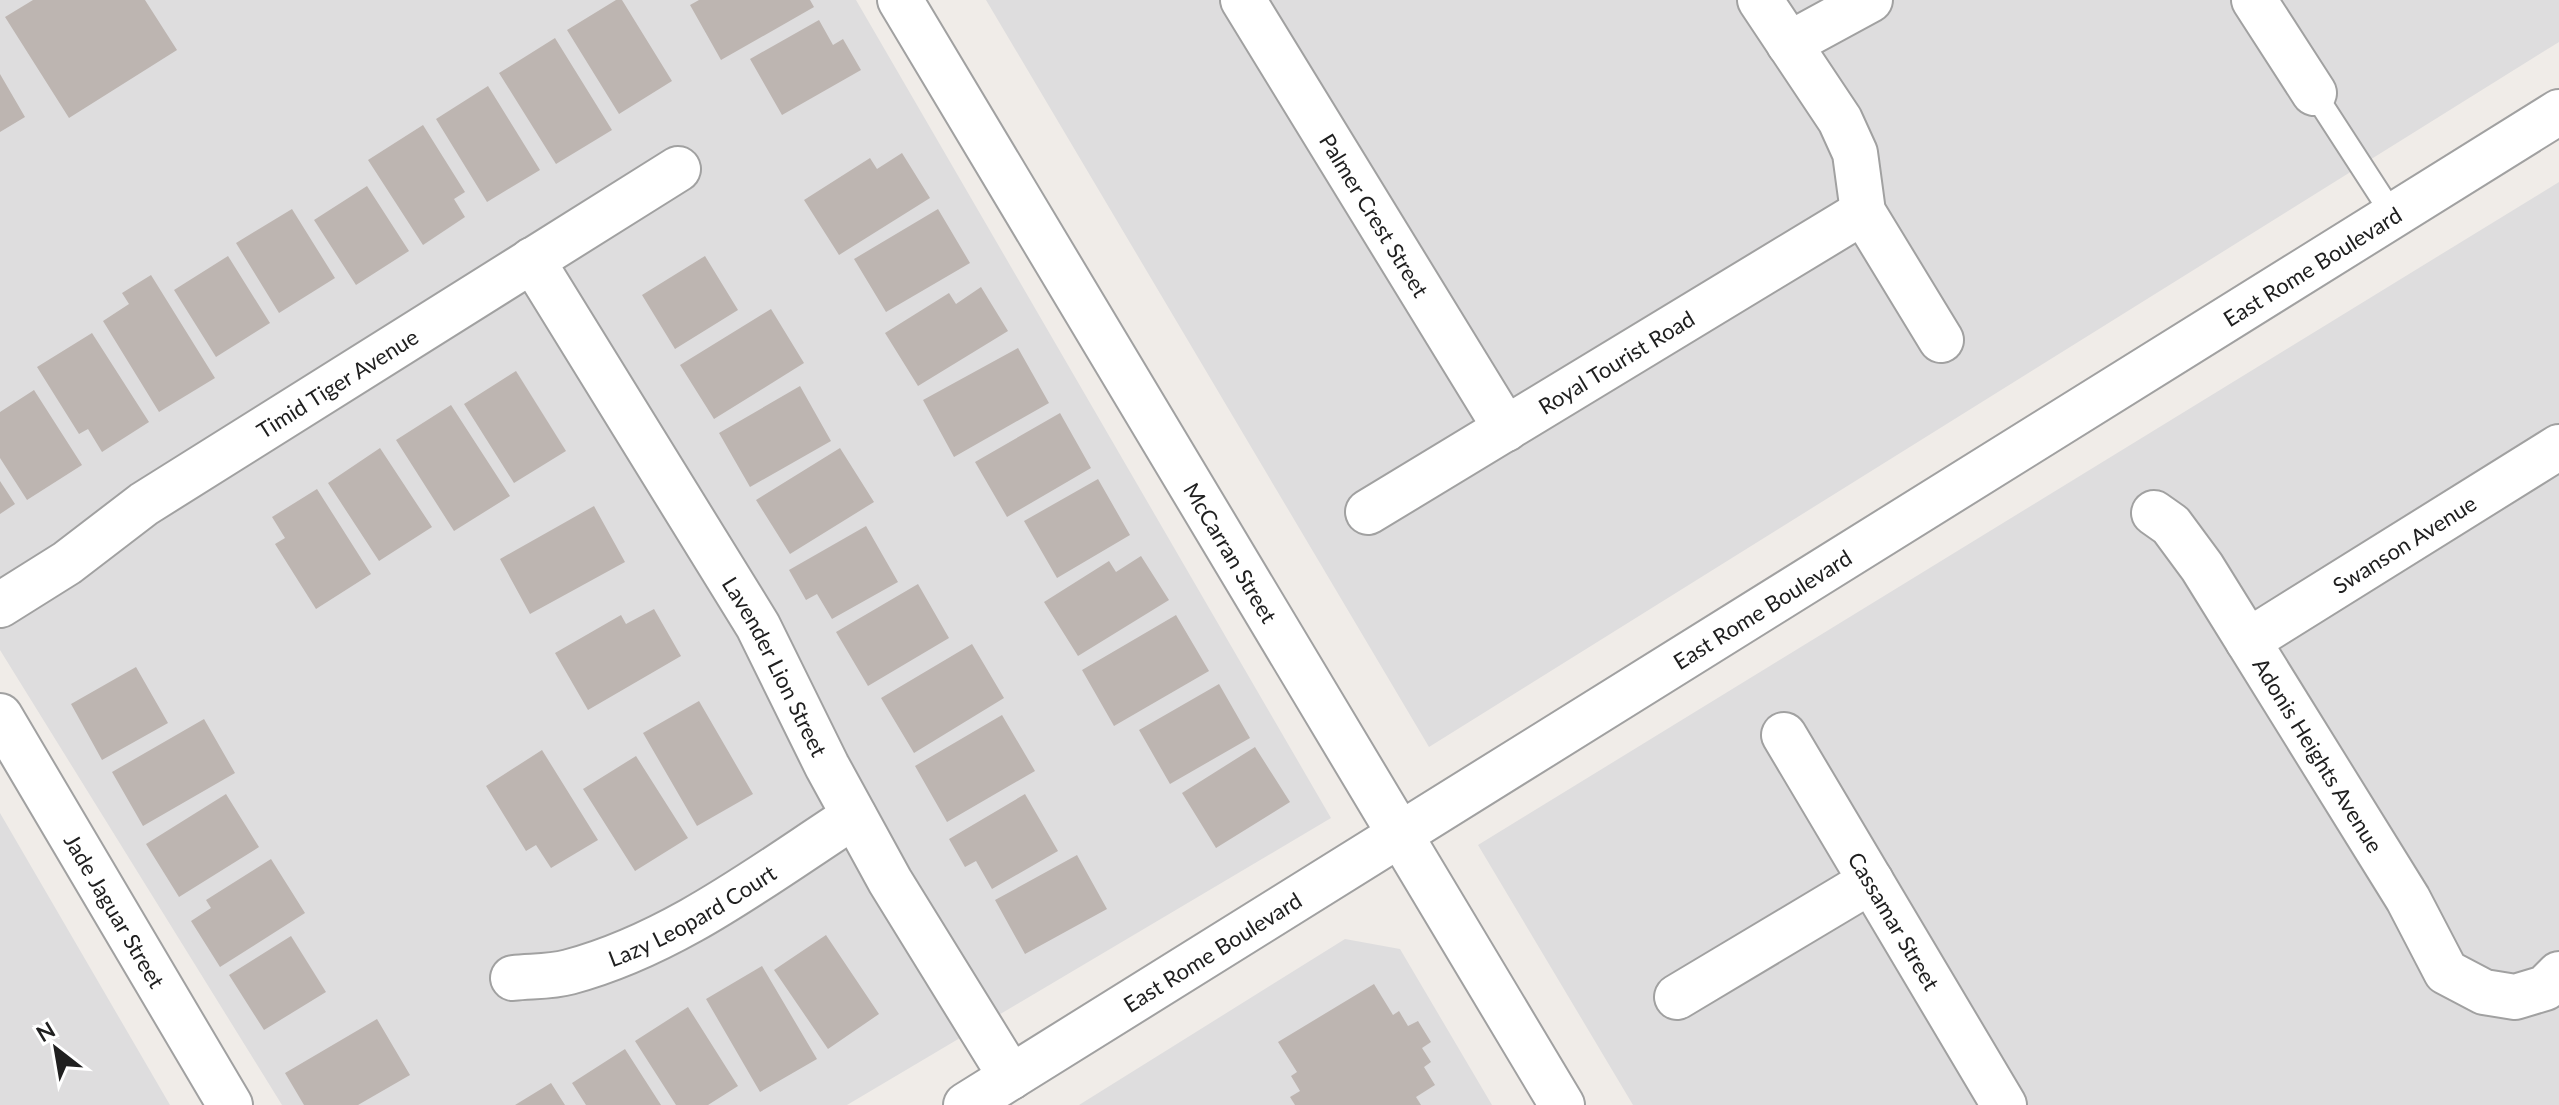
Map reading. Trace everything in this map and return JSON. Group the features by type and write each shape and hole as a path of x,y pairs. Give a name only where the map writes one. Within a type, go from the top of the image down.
{"street":[{"name":"McCarran Street","path":"900,0 1562,1105"},
{"name":"Palmer Crest Street","path":"1243,0 1506,429"},
{"path":"1760,0 1840,120 1855,153 1863,212 1941,340"},
{"path":"1789,44 1870,0"},
{"path":"2254,0 2314,93"},
{"name":"East Rome Boulevard","path":"966,1105 2559,112"},
{"name":"Timid Tiger Avenue","path":"0,605 67,563 144,504 678,169"},
{"name":"Royal Tourist Road","path":"1368,512 1863,212"},
{"name":"Lavender Lion Street","path":"532,260 758,626 890,881 1011,1077"},
{"name":"Swanson Avenue","path":"2248,641 2559,447"},
{"name":"Adonis Heights Avenue","path":"2154,513 2171,525 2202,567 2408,899 2446,972 2484,992 2515,997 2545,988 2559,974"},
{"name":"Jade Jaguar Street","path":"0,716 230,1105"},
{"name":"Cassamar Street","path":"1784,735 2004,1105"},
{"name":"Lazy Leopard Court","path":"513,978 565,973 637,949 714,906 854,816"},
{"path":"1677,997 1871,881"}],"lane":[{"path":"2314,93 2393,215"}],"shaded area":[{"path":"0,0 856,0 1331,818 847,1105 282,1105 0,650"},
{"path":"986,0 2559,0 2559,42 1429,747"},
{"path":"2559,182 2559,1105 1633,1105 1478,845"},
{"path":"0,813 170,1105 0,1105"},
{"path":"1345,939 1400,949 1492,1105 1079,1105"}],"building":[{"path":"33,0 145,0 177,50 69,118 5,17"},
{"path":"616,0 622,0 672,81 619,114 567,30"},
{"path":"699,0 810,0 814,7 721,60 690,5"},
{"path":"819,20 833,45 843,39 861,70 782,115 750,59"},
{"path":"555,38 612,130 556,164 499,73"},
{"path":"0,74 25,117 0,132"},
{"path":"488,86 540,170 487,202 436,119"},
{"path":"423,125 465,192 454,199 465,217 423,245 368,160"},
{"path":"902,153 930,198 839,255 804,200 870,158 877,169"},
{"path":"367,186 409,251 356,285 314,220"},
{"path":"292,209 335,278 279,313 236,243"},
{"path":"938,209 970,263 886,312 854,259"},
{"path":"228,256 270,323 216,357 174,290"},
{"path":"705,256 738,310 675,349 642,295"},
{"path":"151,275 215,378 159,412 103,321 129,304 122,293"},
{"path":"981,287 1008,331 918,386 885,333 949,293 956,304"},
{"path":"771,309 804,363 714,419 680,365"},
{"path":"92,333 149,422 102,452 88,429 79,434 37,367"},
{"path":"1018,348 1049,403 954,457 923,400"},
{"path":"516,371 566,451 514,483 464,404"},
{"path":"800,386 831,441 750,487 719,433"},
{"path":"34,390 82,465 27,500 0,458 0,412"},
{"path":"451,405 510,496 454,531 396,440"},
{"path":"1060,413 1091,468 1007,517 975,462"},
{"path":"380,448 432,527 379,561 328,483"},
{"path":"840,448 874,502 790,554 756,500"},
{"path":"1098,479 1130,535 1057,578 1024,521"},
{"path":"0,481 15,504 0,514"},
{"path":"317,489 371,574 316,609 275,544 285,538 272,517"},
{"path":"594,506 625,562 530,614 500,559"},
{"path":"866,526 898,582 832,619 817,594 806,600 789,570"},
{"path":"1141,556 1169,600 1078,656 1044,602 1109,561 1116,572"},
{"path":"918,584 949,638 868,686 836,632"},
{"path":"654,609 681,656 588,710 555,653 621,615 626,624"},
{"path":"1176,615 1209,671 1114,726 1082,670"},
{"path":"972,644 1004,698 914,753 881,698"},
{"path":"136,667 168,723 102,760 71,704"},
{"path":"1219,684 1250,738 1170,784 1139,730"},
{"path":"699,701 753,794 697,826 643,733"},
{"path":"1002,715 1035,771 947,822 915,766"},
{"path":"204,719 235,773 143,826 112,772"},
{"path":"1255,747 1290,802 1216,848 1182,793"},
{"path":"542,750 598,840 551,868 536,845 526,851 486,786"},
{"path":"636,756 688,838 635,871 583,789"},
{"path":"226,794 259,847 179,897 146,844"},
{"path":"1025,794 1058,851 992,889 976,861 965,867 949,839"},
{"path":"1077,855 1107,909 1025,954 995,900"},
{"path":"271,859 305,913 220,967 191,921 211,908 206,900"},
{"path":"826,935 879,1014 828,1049 774,970"},
{"path":"291,936 326,992 264,1030 229,975"},
{"path":"762,966 817,1059 760,1092 706,999"},
{"path":"1374,984 1393,1015 1399,1011 1408,1026 1418,1021 1431,1042 1422,1048 1431,1062 1424,1067 1435,1085 1416,1097 1421,1105 1295,1105 1290,1097 1300,1091 1291,1076 1297,1072 1278,1042"},
{"path":"688,1007 738,1086 708,1105 676,1105 635,1041"},
{"path":"377,1019 410,1075 358,1105 304,1105 285,1073"},
{"path":"625,1049 661,1105 586,1105 572,1083"},
{"path":"551,1083 565,1105 515,1105"}]}
